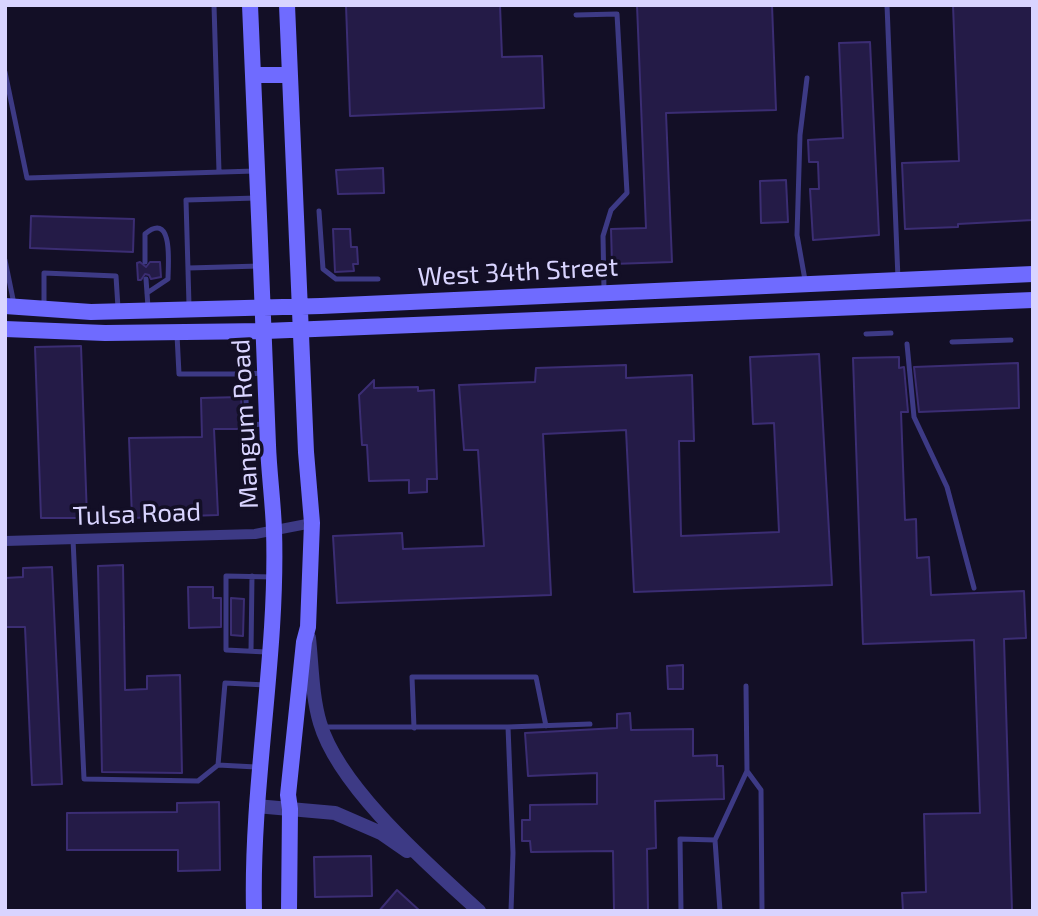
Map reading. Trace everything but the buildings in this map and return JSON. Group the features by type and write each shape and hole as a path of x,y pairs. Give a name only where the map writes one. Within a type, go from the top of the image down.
{"main road":[{"name":"Mangum Road","path":"250,5 263,266 267,424 274,530 269,652 257,806 254,911"},
{"path":"287,5 300,330 312,523 309,626 304,642 288,795 289,911"},
{"path":"253,75 290,75"},
{"name":"West 34th Street","path":"23,308 118,311 299,306 1033,274"},
{"path":"898,279 898,305"},
{"name":"West 34th Street","path":"5,329 265,331 1033,300"},
{"path":"23,308 26,331"}],"street":[{"name":"Tulsa Road","path":"5,541 255,534 312,523"},
{"path":"309,626 314,699 327,743 365,800 479,911"},
{"path":"257,806 335,813 381,833 442,877"}],"lane":[{"path":"214,5 219,172"},
{"path":"887,5 898,279"},
{"path":"576,15 617,14 627,193 611,209 603,236 604,293"},
{"path":"5,72 27,178 258,171"},
{"path":"806,284 797,235 800,135 807,78"},
{"path":"189,309 186,200 260,198"},
{"path":"319,211 323,269 336,279 379,279"},
{"path":"145,262 145,234 151,229 165,232 169,241 168,279 147,293"},
{"path":"5,260 23,308"},
{"path":"188,268 263,266"},
{"path":"23,308 44,273 116,276 118,311"},
{"path":"146,279 149,310"},
{"path":"177,332 179,374 266,372"},
{"path":"866,334 891,333"},
{"path":"952,342 1011,340"},
{"path":"907,344 914,417 947,487 974,588"},
{"path":"245,373 247,425 267,424"},
{"path":"74,539 84,779 198,781 218,765 260,767"},
{"path":"269,652 226,650 226,576 272,577"},
{"path":"251,651 253,576"},
{"path":"244,615 251,615"},
{"path":"414,728 412,677 536,677 546,726"},
{"path":"218,765 225,683 266,685"},
{"path":"720,911 715,839 747,771 746,686"},
{"path":"321,727 590,724"},
{"path":"508,727 513,853 511,911"},
{"path":"747,771 761,790 762,911"},
{"path":"681,911 680,839 715,839"}]}
